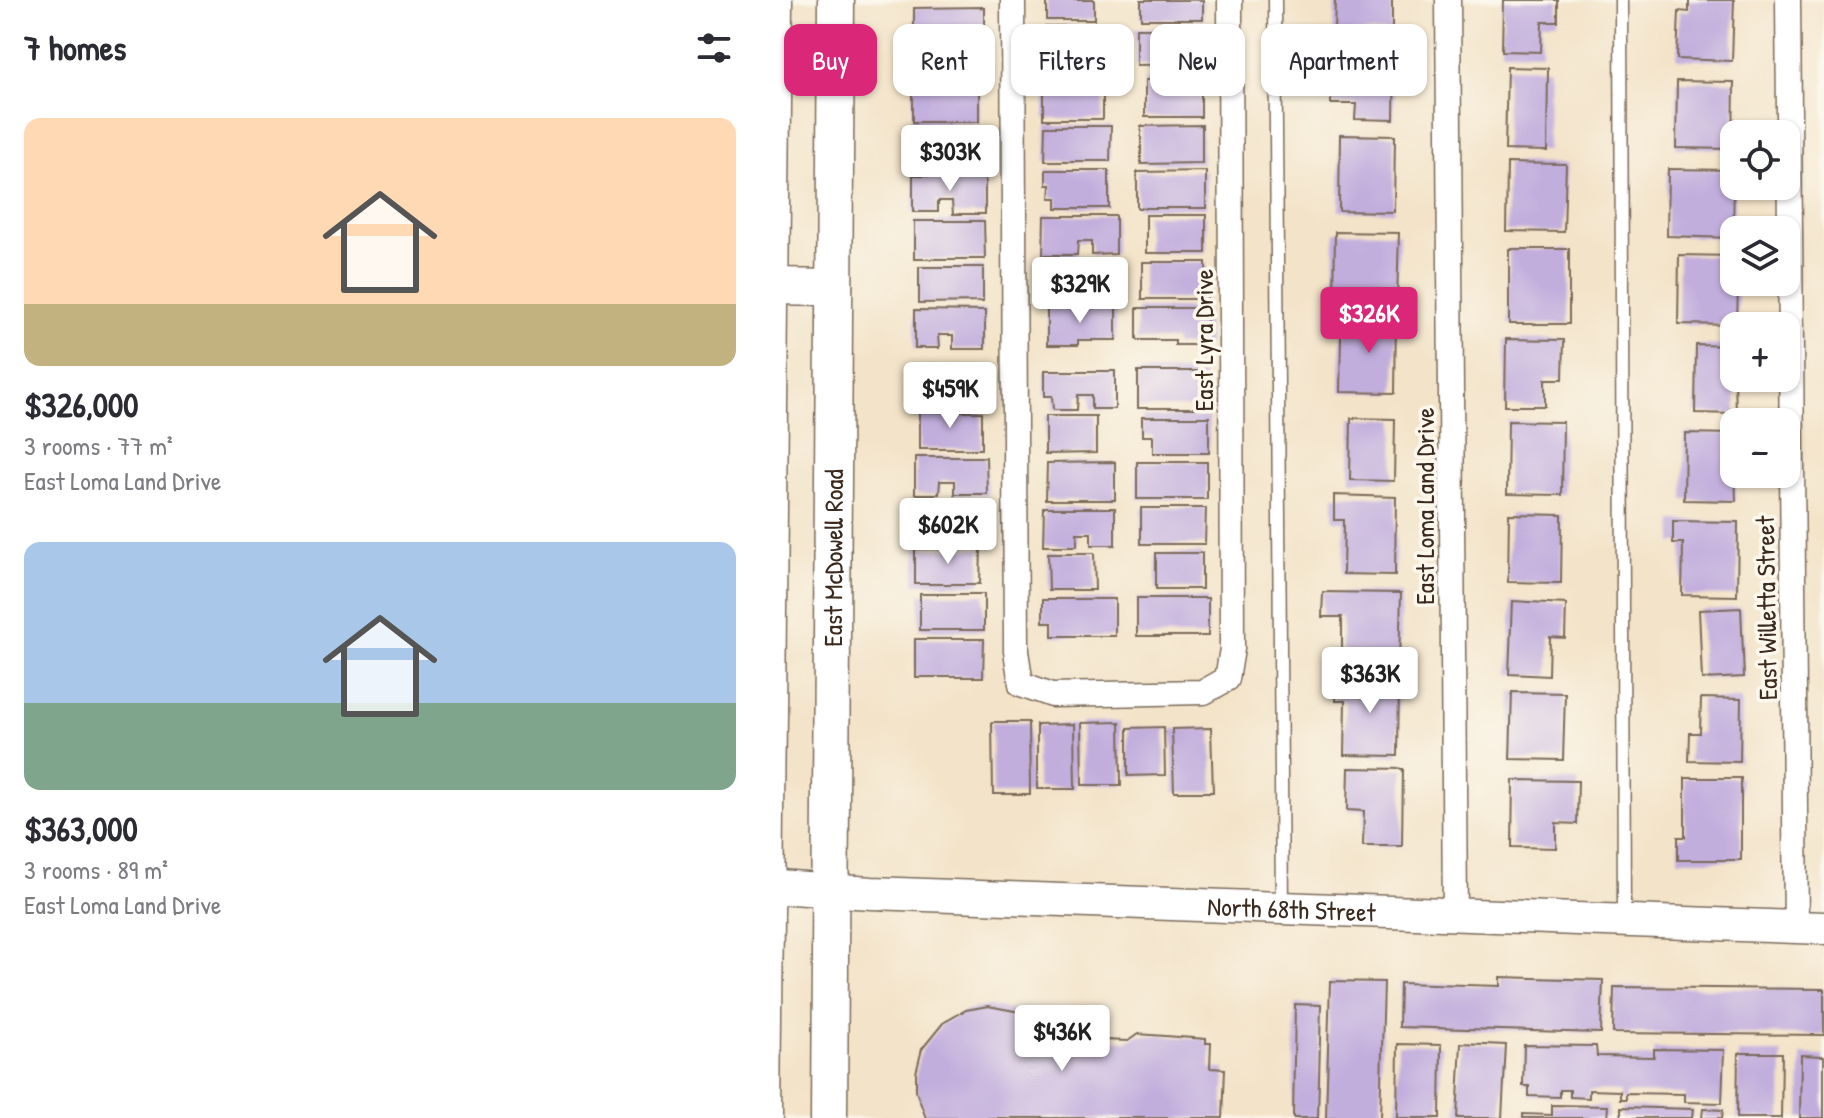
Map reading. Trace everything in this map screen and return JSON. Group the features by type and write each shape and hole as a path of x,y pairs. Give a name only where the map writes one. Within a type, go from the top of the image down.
{"main road":[{"path":"763,1118 774,0"},
{"name":"East McDowell Road","path":"829,1118 836,0"},
{"path":"771,286 834,287"}],"street":[{"name":"East Lyra Drive","path":"1013,0 1016,651 1021,684 1052,695 1204,692 1227,679 1232,649 1230,0"},
{"name":"East Loma Land Drive","path":"1448,0 1455,915"},
{"name":"East Willetta Street","path":"1788,0 1810,928"},
{"name":"North 68th Street","path":"763,886 1810,928"}],"lane":[{"path":"1275,0 1282,908"},
{"path":"1621,0 1624,921"}],"building":[{"path":"1047,0 1094,0 1094,20 1047,20"},
{"path":"1141,0 1203,0 1203,19 1141,19"},
{"path":"1335,0 1392,0 1392,24 1334,24"},
{"path":"1503,0 1558,0 1558,22 1542,22 1541,52 1502,51"},
{"path":"1689,0 1734,0 1732,61 1677,59 1679,11 1689,12"},
{"path":"984,7 984,24 914,24 914,8"},
{"path":"1136,28 1150,28 1150,65 1136,65"},
{"path":"1507,67 1548,68 1547,151 1505,150"},
{"path":"1145,80 1150,80 1150,96 1201,96 1201,117 1145,117"},
{"path":"1677,81 1734,82 1733,120 1720,120 1720,149 1676,148"},
{"path":"913,96 979,96 979,122 913,122"},
{"path":"1044,96 1103,96 1103,119 1044,119"},
{"path":"1331,96 1394,96 1394,120 1355,119 1356,104 1331,104"},
{"path":"1202,125 1202,163 1141,164 1141,126"},
{"path":"1046,126 1111,126 1110,161 1045,161"},
{"path":"919,131 982,131 982,167 919,167"},
{"path":"1340,135 1395,136 1394,212 1339,211"},
{"path":"1507,163 1566,164 1564,232 1506,231"},
{"path":"1668,169 1720,170 1720,200 1734,200 1733,216 1720,216 1720,238 1667,236"},
{"path":"1046,170 1109,170 1109,208 1056,208 1056,198 1049,198"},
{"path":"1206,171 1206,208 1137,208 1137,172"},
{"path":"913,175 985,175 985,214 953,214 952,201 938,201 938,212 913,212"},
{"path":"1146,215 1206,215 1206,253 1146,253"},
{"path":"1044,216 1116,216 1116,254 1092,255 1092,241 1078,241 1077,255 1043,255"},
{"path":"914,221 984,221 985,259 914,259"},
{"path":"1335,232 1399,233 1397,302 1334,300"},
{"path":"1509,249 1569,249 1569,324 1509,324"},
{"path":"1679,255 1720,256 1720,296 1738,296 1737,312 1720,312 1720,325 1678,324"},
{"path":"1045,262 1095,262 1096,298 1045,299"},
{"path":"1142,262 1206,262 1207,299 1142,299"},
{"path":"919,267 983,267 983,302 919,303"},
{"path":"1047,307 1116,307 1116,340 1078,340 1078,345 1047,345"},
{"path":"1137,308 1207,308 1208,345 1175,345 1175,340 1137,340"},
{"path":"915,310 985,311 985,349 953,349 953,335 938,335 939,348 915,348"},
{"path":"1346,316 1396,317 1395,393 1340,392 1341,335 1346,335"},
{"path":"1506,339 1564,340 1563,379 1545,379 1545,406 1505,406"},
{"path":"1696,345 1720,346 1720,392 1735,392 1736,408 1720,408 1720,414 1695,413"},
{"path":"914,367 983,367 984,405 953,405 953,392 937,392 937,403 914,403"},
{"path":"1044,371 1115,371 1115,409 1092,409 1092,395 1078,395 1077,410 1053,410 1052,396 1044,396"},
{"path":"1138,371 1203,371 1203,408 1138,408"},
{"path":"919,412 982,412 982,449 919,449"},
{"path":"1045,416 1096,416 1096,453 1045,454"},
{"path":"1142,417 1209,417 1209,453 1153,453 1153,436 1142,436"},
{"path":"1351,418 1395,419 1394,481 1350,480"},
{"path":"1508,421 1563,422 1562,495 1507,494"},
{"path":"1685,433 1720,434 1720,488 1736,488 1736,501 1684,500"},
{"path":"915,457 986,457 987,494 955,494 955,481 940,481 939,494 915,494"},
{"path":"1115,462 1115,500 1046,500 1047,463"},
{"path":"1137,462 1207,462 1207,499 1137,499"},
{"path":"1334,495 1396,497 1395,575 1343,574 1344,520 1334,520"},
{"path":"933,501 985,501 985,539 934,540"},
{"path":"1044,508 1115,508 1115,545 1091,545 1091,533 1077,533 1077,546 1043,546"},
{"path":"1141,508 1206,508 1205,544 1141,544"},
{"path":"1509,514 1562,515 1561,583 1508,582"},
{"path":"1673,521 1738,522 1737,596 1682,595 1683,543 1673,543"},
{"path":"981,548 980,584 915,584 915,549"},
{"path":"1048,553 1094,553 1095,590 1049,590"},
{"path":"1156,553 1202,553 1202,589 1156,589"},
{"path":"1323,592 1401,593 1399,662 1342,661 1342,617 1322,617"},
{"path":"920,594 984,594 984,630 920,630"},
{"path":"1137,598 1208,598 1208,636 1137,636"},
{"path":"1043,599 1115,599 1115,636 1052,636 1052,622 1043,622"},
{"path":"1512,601 1566,604 1565,638 1550,637 1549,676 1509,674"},
{"path":"1741,608 1744,677 1702,679 1699,610"},
{"path":"915,639 984,639 983,677 915,677"},
{"path":"1335,677 1399,679 1398,756 1344,755 1345,701 1335,701"},
{"path":"1512,692 1565,693 1563,760 1510,759"},
{"path":"1701,698 1741,699 1740,762 1689,761 1690,733 1700,733"},
{"path":"992,722 1029,722 1030,794 993,794"},
{"path":"1120,722 1121,785 1082,785 1081,723"},
{"path":"1074,724 1075,789 1037,789 1037,725"},
{"path":"1164,727 1165,775 1128,776 1128,728"},
{"path":"1211,728 1213,792 1174,792 1172,729"},
{"path":"1348,768 1403,769 1402,846 1363,846 1364,811 1347,810"},
{"path":"1685,778 1741,778 1741,860 1678,860 1678,837 1685,837"},
{"path":"1513,780 1578,781 1577,824 1556,823 1556,848 1512,847"},
{"path":"1500,977 1603,980 1601,1033 1399,1027 1400,983 1500,986"},
{"path":"1330,981 1384,982 1380,1118 1326,1118"},
{"path":"1614,987 1824,989 1824,1035 1613,1033"},
{"path":"1295,1004 1321,1005 1318,1118 1293,1118"},
{"path":"988,1006 1020,1012 1034,1021 1049,1038 1128,1041 1138,1034 1206,1039 1206,1043 1211,1043 1210,1068 1225,1069 1223,1118 926,1118 916,1091 916,1073 922,1049 943,1023 966,1010"},
{"path":"1461,1043 1506,1045 1502,1118 1457,1118"},
{"path":"1398,1044 1441,1045 1440,1118 1397,1118"},
{"path":"1524,1045 1596,1046 1597,1056 1654,1057 1654,1049 1724,1050 1722,1103 1684,1102 1684,1094 1626,1093 1626,1099 1620,1099 1620,1091 1589,1090 1589,1098 1570,1097 1570,1090 1560,1090 1560,1097 1529,1096 1529,1086 1523,1086"},
{"path":"1738,1053 1782,1053 1781,1118 1737,1118"},
{"path":"1801,1055 1824,1056 1824,1118 1800,1118"},
{"path":"1552,1105 1608,1106 1607,1118 1523,1118 1523,1114 1552,1115"},
{"path":"1621,1107 1693,1109 1692,1118 1621,1118"},
{"path":"1703,1109 1723,1110 1722,1118 1702,1118"}]}
